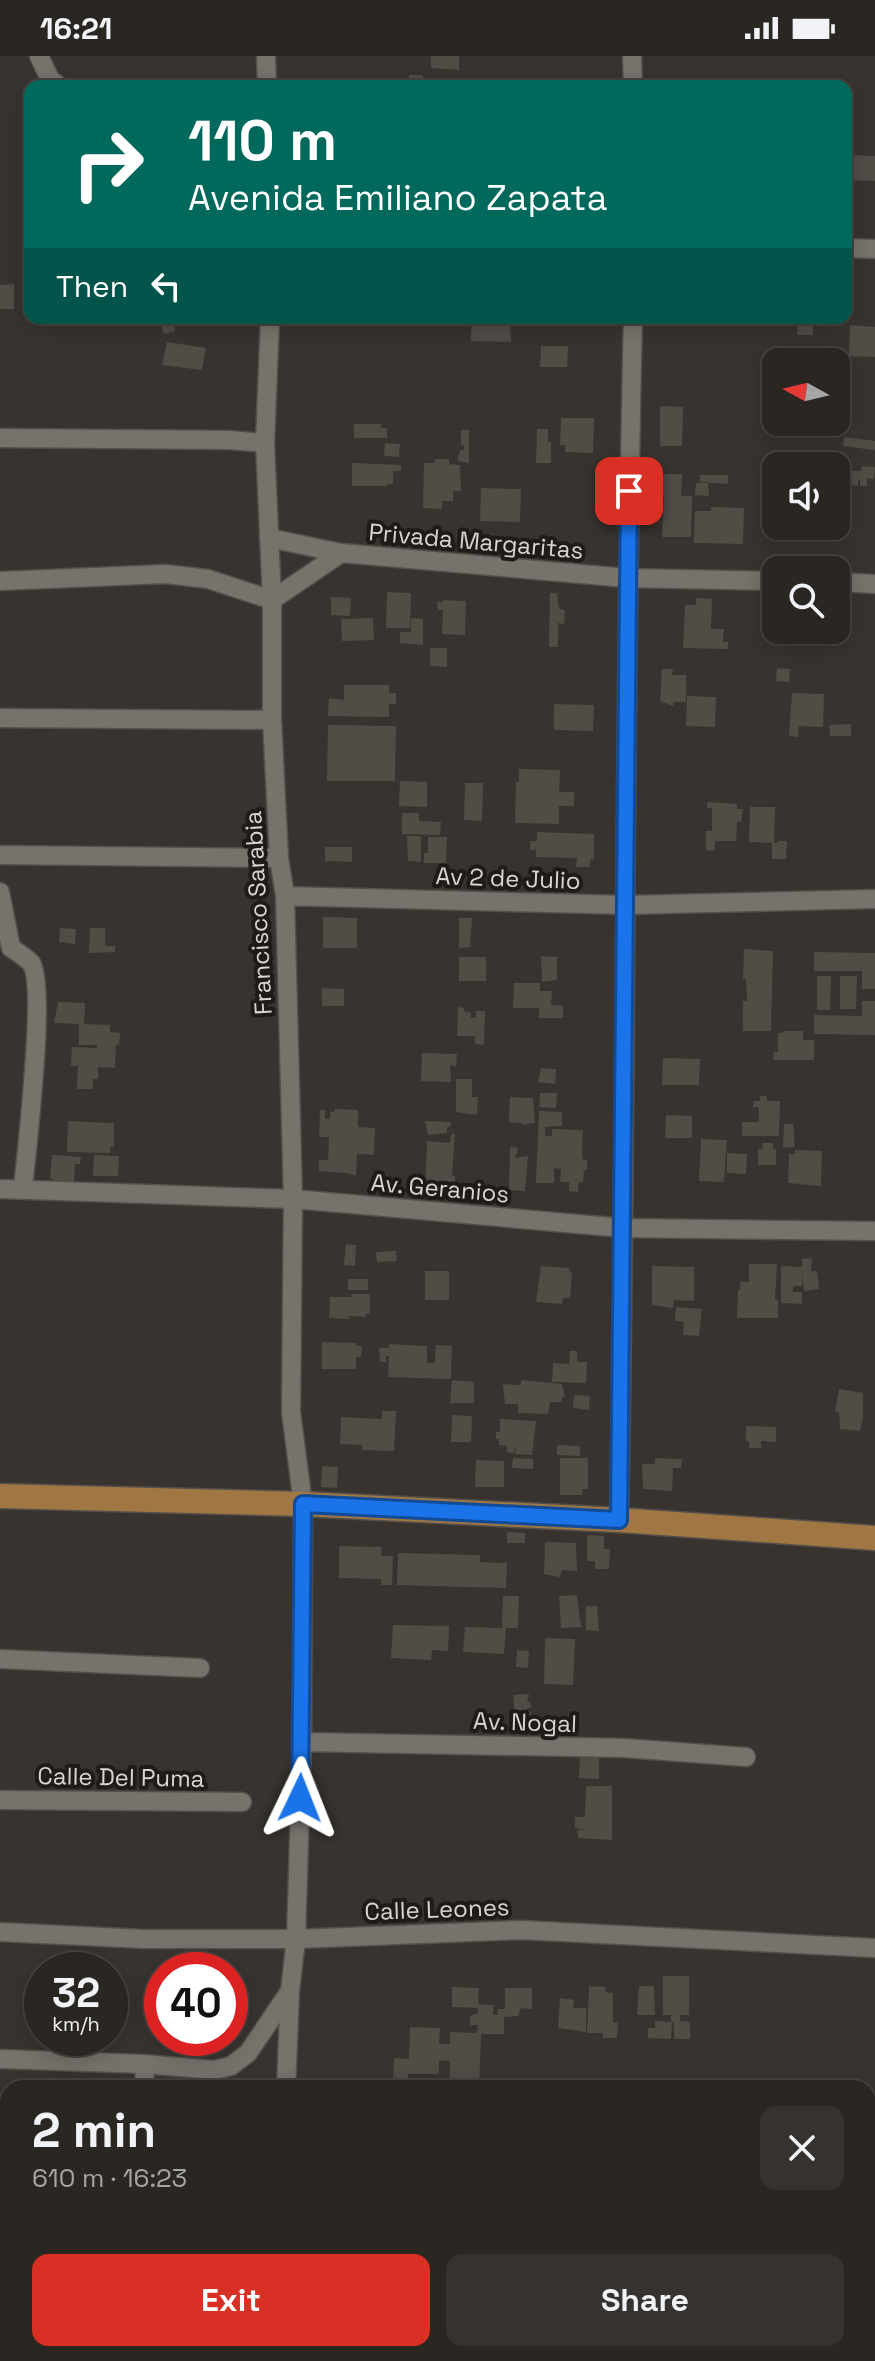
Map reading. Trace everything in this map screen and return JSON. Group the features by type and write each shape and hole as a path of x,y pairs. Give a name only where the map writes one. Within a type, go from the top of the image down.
{"main road":[{"path":"0,1496 303,1504 619,1520 875,1538"}],"street":[{"path":"39,56 51,80"},
{"path":"632,56 633,80"},
{"path":"852,248 875,249"},
{"name":"Francisco Sarabia","path":"270,324 265,443 272,600 272,720 279,858 285,896 293,1199 291,1412 303,1504 302,1742 296,1939 290,1991 286,2080"},
{"path":"619,1520 627,578 633,324"},
{"path":"0,438 265,443"},
{"name":"Privada Margaritas","path":"269,538 341,553 627,578 762,581"},
{"path":"0,581 166,574 208,579 272,600 341,553"},
{"path":"850,583 875,584"},
{"path":"0,718 272,720"},
{"path":"0,855 279,858"},
{"path":"0,892 11,948 32,964 35,978 36,1058 23,1189"},
{"name":"Av 2 de Julio","path":"285,896 626,905 875,899"},
{"name":"Av. Geranios","path":"0,1189 293,1199 623,1228 875,1231"},
{"path":"0,1659 200,1668"},
{"name":"Av. Nogal","path":"302,1742 624,1748 746,1757"},
{"name":"Calle Del Puma","path":"0,1800 242,1802"},
{"name":"Calle Leones","path":"0,1932 144,1939 296,1939 521,1930 875,1948"},
{"path":"0,2059 214,2070 231,2066 248,2053 290,1991"},
{"path":"144,2064 145,2080"}],"building":[{"path":"431,56 459,56 459,70 431,68"},
{"path":"409,75 423,75 423,80 409,80"},
{"path":"852,155 875,156 875,181 852,180"},
{"path":"14,284 14,309 0,309 0,285"},
{"path":"161,324 174,324 175,331 164,334"},
{"path":"472,324 510,324 511,342 471,341"},
{"path":"798,324 813,324 813,335 797,335"},
{"path":"850,325 875,327 875,357 850,356"},
{"path":"167,342 206,348 202,370 162,365"},
{"path":"541,346 568,346 567,367 540,367"},
{"path":"660,406 683,407 682,446 660,446"},
{"path":"561,418 594,418 593,453 565,452 565,445 560,445"},
{"path":"354,424 381,424 381,428 387,428 387,438 354,438"},
{"path":"537,429 548,429 551,463 536,463"},
{"path":"461,430 469,430 469,463 458,461 460,450 464,450"},
{"path":"844,437 875,441 875,450 843,446"},
{"path":"385,443 400,444 399,457 384,456"},
{"path":"435,459 449,459 449,464 460,465 461,491 453,491 453,501 442,501 442,509 423,508 424,463 435,463"},
{"path":"352,463 401,465 401,471 393,471 393,484 387,486 352,486"},
{"path":"862,466 875,467 874,479 867,478 867,486 860,486 860,480 858,486 850,485 851,471 861,471"},
{"path":"659,474 682,474 681,496 692,496 691,537 662,537 664,498 658,498"},
{"path":"700,475 728,475 728,484 700,482"},
{"path":"696,483 708,483 709,496 695,495"},
{"path":"481,488 521,489 520,522 480,521"},
{"path":"711,507 744,508 743,544 694,543 695,511 711,511"},
{"path":"387,592 411,593 410,628 386,628"},
{"path":"550,593 557,593 559,608 565,611 564,624 558,623 558,647 549,647"},
{"path":"331,597 351,598 350,616 331,615"},
{"path":"696,598 712,599 711,629 724,629 723,642 728,642 728,649 683,648 685,605 696,605"},
{"path":"466,601 465,635 442,634 443,610 438,610 437,602"},
{"path":"373,618 374,640 342,641 341,619"},
{"path":"411,618 423,619 423,645 400,643 400,632 411,632"},
{"path":"430,648 447,648 447,667 430,666"},
{"path":"777,668 790,669 789,682 776,681"},
{"path":"662,669 673,669 672,675 686,675 686,702 673,702 673,706 660,701"},
{"path":"344,685 389,685 389,693 396,693 396,704 389,704 389,717 328,716 329,698 344,700"},
{"path":"792,693 824,694 823,727 799,726 798,737 789,736"},
{"path":"687,696 716,697 715,727 686,726"},
{"path":"554,704 594,705 593,731 554,730"},
{"path":"851,724 851,736 830,736 829,725"},
{"path":"328,725 396,726 395,781 327,781"},
{"path":"519,769 560,770 559,792 574,792 574,806 559,806 559,824 515,823"},
{"path":"400,781 427,782 427,807 399,806"},
{"path":"465,783 483,783 482,821 464,820"},
{"path":"707,802 737,804 737,809 743,809 741,822 737,822 736,841 715,841 714,851 706,850 706,831 712,831 712,808 707,808"},
{"path":"750,807 775,807 774,843 749,842"},
{"path":"402,813 419,813 419,821 441,822 440,835 402,834"},
{"path":"537,832 594,834 594,860 590,859 590,867 576,867 577,858 536,857 536,850 530,850 530,841 537,841"},
{"path":"407,836 421,836 421,862 408,861"},
{"path":"428,837 447,837 446,863 424,863 424,853 428,853"},
{"path":"787,841 786,859 772,859 772,843"},
{"path":"325,847 352,847 352,862 325,861"},
{"path":"323,917 357,918 357,948 323,948"},
{"path":"459,918 472,918 470,947 459,948"},
{"path":"60,928 76,929 75,944 59,942"},
{"path":"90,928 105,928 105,946 115,946 115,952 89,953"},
{"path":"744,949 773,951 771,1031 743,1031 743,1001 747,1001 746,979 743,979"},
{"path":"814,952 875,953 875,989 862,989 862,971 814,971"},
{"path":"541,956 557,957 557,980 542,982"},
{"path":"459,957 486,957 486,981 459,981"},
{"path":"817,976 831,976 830,1010 817,1010"},
{"path":"840,976 857,976 856,1009 840,1009"},
{"path":"514,983 540,983 540,991 552,991 551,1005 563,1006 563,1018 539,1018 539,1008 513,1008"},
{"path":"322,988 344,989 344,1006 322,1006"},
{"path":"862,1001 875,1001 875,1035 814,1034 814,1015 862,1016"},
{"path":"58,1002 85,1003 84,1024 110,1025 110,1032 120,1033 115,1068 98,1067 98,1079 93,1079 93,1089 77,1089 78,1066 71,1066 72,1047 97,1048 97,1045 79,1045 79,1024 54,1023"},
{"path":"458,1007 471,1013 471,1018 476,1018 476,1011 485,1011 484,1045 475,1044 475,1036 457,1036"},
{"path":"803,1031 803,1040 814,1040 814,1060 773,1060 774,1052 778,1052 778,1033"},
{"path":"422,1053 457,1054 456,1067 450,1065 451,1082 421,1081"},
{"path":"663,1058 700,1059 699,1085 662,1085"},
{"path":"541,1068 556,1069 555,1084 538,1082"},
{"path":"456,1079 472,1079 472,1097 478,1097 477,1115 456,1112"},
{"path":"540,1093 557,1093 556,1108 539,1107"},
{"path":"760,1096 767,1096 767,1101 780,1101 779,1136 742,1136 742,1122 759,1122 759,1107 753,1107 754,1101 760,1101"},
{"path":"510,1097 533,1098 535,1123 522,1125 509,1122"},
{"path":"335,1109 358,1110 358,1127 375,1128 374,1155 357,1154 356,1176 319,1171 319,1160 328,1160 329,1137 319,1137 320,1110 325,1110 325,1119 330,1119 330,1112"},
{"path":"539,1111 562,1112 562,1126 545,1127 545,1136 552,1136 552,1129 583,1130 582,1151 583,1160 587,1160 587,1170 584,1170 583,1182 579,1182 578,1192 569,1191 569,1182 560,1182 561,1169 554,1168 554,1183 536,1183"},
{"path":"666,1115 692,1116 692,1138 665,1138"},
{"path":"68,1121 114,1123 114,1147 110,1147 110,1153 67,1152"},
{"path":"425,1121 451,1122 447,1133 428,1135"},
{"path":"784,1124 793,1124 795,1147 783,1148"},
{"path":"451,1134 455,1134 452,1176 455,1176 455,1189 425,1188 427,1141 450,1143"},
{"path":"701,1139 727,1140 724,1182 699,1181"},
{"path":"762,1143 773,1143 776,1165 758,1165 758,1149 763,1149"},
{"path":"510,1147 518,1148 515,1158 528,1156 525,1191 509,1190"},
{"path":"795,1150 822,1151 821,1186 788,1183 789,1154 795,1154"},
{"path":"727,1153 747,1154 746,1174 727,1173"},
{"path":"52,1155 81,1157 80,1164 75,1164 74,1181 50,1178"},
{"path":"94,1155 119,1156 118,1176 93,1176"},
{"path":"346,1244 356,1245 355,1266 344,1265"},
{"path":"396,1251 397,1261 377,1262 376,1252"},
{"path":"812,1258 811,1271 817,1271 819,1289 804,1291 802,1273 802,1286 793,1286 793,1292 802,1292 802,1304 781,1303 781,1266 802,1267 802,1259"},
{"path":"749,1264 777,1264 775,1300 778,1300 778,1318 737,1318 738,1290 740,1282 749,1282"},
{"path":"541,1266 569,1268 572,1272 570,1298 563,1298 562,1304 536,1302"},
{"path":"652,1266 694,1267 694,1301 674,1300 673,1308 652,1305"},
{"path":"425,1271 449,1271 449,1300 425,1300"},
{"path":"348,1279 368,1279 368,1290 348,1290"},
{"path":"352,1294 370,1294 370,1314 366,1317 349,1316 349,1319 329,1318 330,1297 351,1297"},
{"path":"676,1307 702,1309 699,1336 683,1335 684,1322 675,1321"},
{"path":"322,1342 362,1346 361,1357 356,1357 356,1369 322,1369"},
{"path":"389,1344 427,1346 427,1363 435,1363 436,1345 452,1346 451,1379 388,1377 389,1356 386,1356 386,1362 380,1362 379,1348 389,1348"},
{"path":"570,1351 577,1351 577,1362 587,1362 586,1383 552,1382 553,1363 569,1364"},
{"path":"452,1380 474,1382 474,1403 450,1403"},
{"path":"521,1380 562,1384 565,1397 562,1397 562,1402 550,1402 548,1414 518,1413 518,1404 505,1404 503,1384 521,1385"},
{"path":"839,1389 863,1393 860,1431 840,1429 839,1412 835,1411"},
{"path":"574,1395 590,1396 589,1410 573,1408"},
{"path":"382,1411 396,1411 394,1451 362,1450 362,1445 340,1444 341,1417 382,1419"},
{"path":"452,1415 472,1416 471,1442 451,1442"},
{"path":"500,1419 536,1421 532,1455 515,1454 516,1446 513,1453 507,1452 507,1446 499,1445 496,1432 500,1432"},
{"path":"746,1426 776,1427 776,1442 761,1441 761,1448 749,1448"},
{"path":"557,1445 580,1446 580,1456 557,1455"},
{"path":"513,1458 533,1459 533,1469 512,1468"},
{"path":"560,1458 588,1458 588,1489 583,1489 582,1495 560,1495"},
{"path":"655,1458 682,1459 681,1468 673,1468 672,1491 643,1489 642,1464 655,1464"},
{"path":"476,1460 504,1461 504,1487 475,1487"},
{"path":"322,1466 338,1467 337,1488 321,1487"},
{"path":"507,1532 525,1533 525,1543 507,1543"},
{"path":"587,1535 604,1536 604,1549 610,1549 609,1569 595,1569 595,1561 587,1561"},
{"path":"545,1542 576,1543 577,1571 562,1570 560,1577 544,1574"},
{"path":"339,1546 382,1547 381,1556 393,1556 392,1585 381,1585 381,1579 339,1578"},
{"path":"398,1553 480,1555 480,1562 507,1563 506,1588 397,1585"},
{"path":"577,1595 581,1627 561,1628 559,1596"},
{"path":"503,1596 519,1596 518,1628 506,1628 504,1654 463,1652 465,1627 502,1628"},
{"path":"586,1606 597,1606 599,1631 586,1630"},
{"path":"393,1625 449,1626 448,1651 432,1650 431,1660 391,1658"},
{"path":"545,1638 575,1639 573,1685 544,1684"},
{"path":"517,1650 529,1651 528,1668 516,1667"},
{"path":"529,1694 527,1702 530,1702 531,1708 527,1708 527,1712 531,1712 531,1716 515,1717 513,1695"},
{"path":"580,1757 599,1758 599,1779 579,1778"},
{"path":"586,1786 612,1786 612,1840 578,1838 577,1830 586,1830 575,1828 575,1817 585,1817"},
{"path":"663,1976 689,1976 689,2015 680,2015 680,2021 690,2022 690,2039 674,2039 674,2022 671,2039 648,2038 648,2028 655,2028 655,2021 671,2022 671,2015 663,2015"},
{"path":"589,1986 606,1987 605,1992 613,1993 613,2022 618,2023 617,2038 603,2038 603,2033 587,2033"},
{"path":"639,1986 654,1986 655,2015 637,2015"},
{"path":"452,1987 479,1988 478,2004 494,2005 493,2015 497,2015 498,2009 505,2009 505,1988 532,1988 532,2009 520,2008 519,2016 504,2017 504,2034 481,2034 479,2080 449,2080 450,2061 439,2060 439,2074 408,2074 408,2080 393,2080 394,2058 409,2059 410,2027 440,2028 439,2044 450,2044 450,2032 477,2033 478,2025 470,2025 470,2016 478,2013 478,2008 452,2007"},
{"path":"560,1998 574,2000 573,2008 586,2008 586,2032 558,2028"}],"route":[{"path":"300,1798 303,1504 619,1520 629,491"}]}
